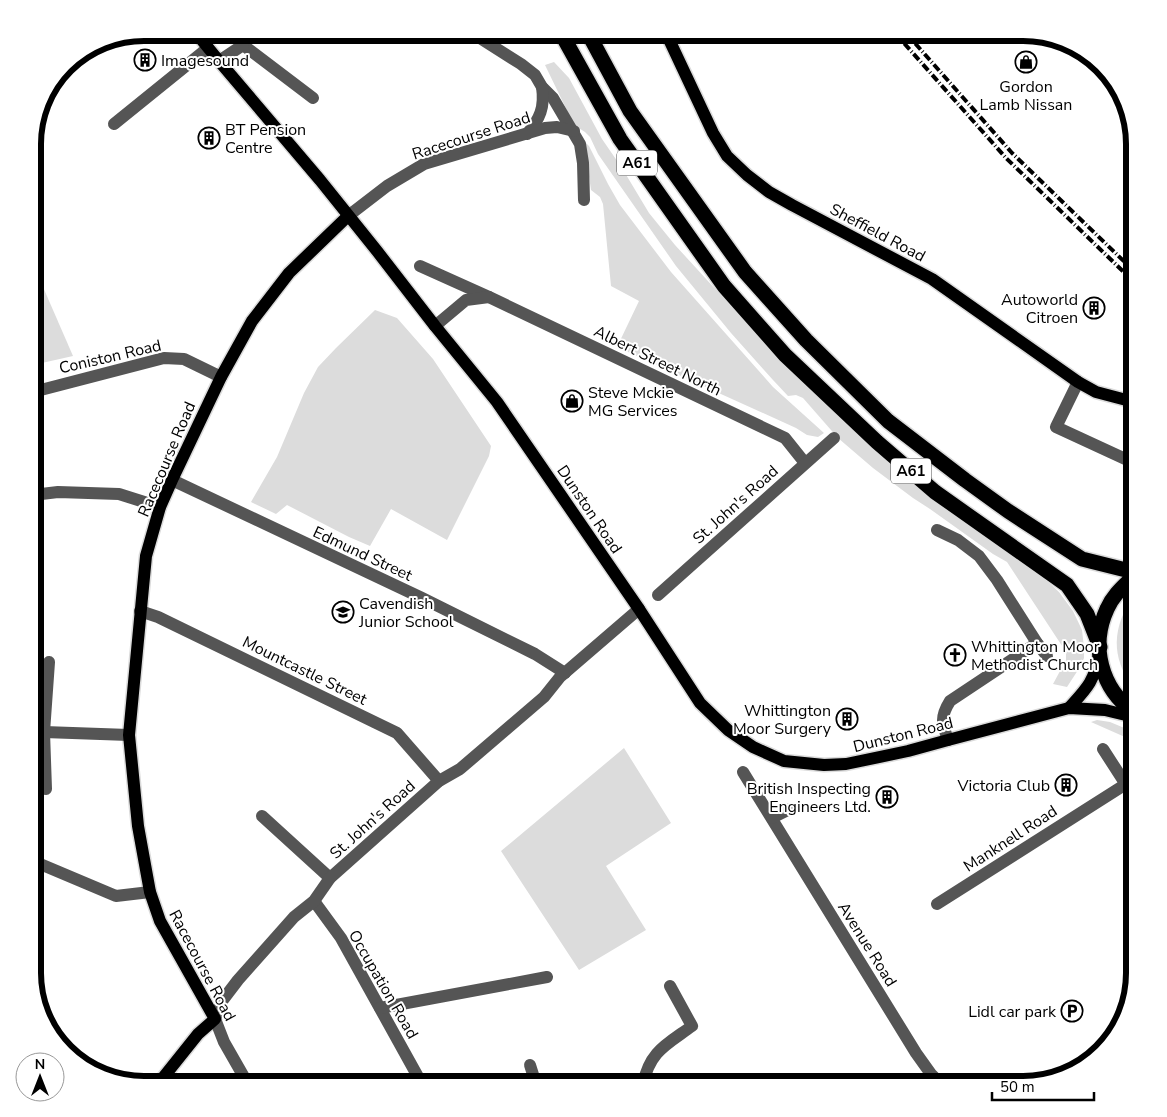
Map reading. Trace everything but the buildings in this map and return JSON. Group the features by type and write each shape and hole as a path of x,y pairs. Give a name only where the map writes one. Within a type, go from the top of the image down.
{"highway":[{"name":"A61","path":"565,41 620,139 730,293 785,355 892,454 936,492 1067,585 1087,614 1100,650"},
{"name":"A61","path":"592,41 630,111 733,256 745,272 813,347 888,421 1008,511 1082,559 1126,570"},
{"path":"1126,583 1120,588 1107,608 1100,631 1100,650 1104,674 1110,687 1126,707"}],"main road":[{"name":"Dunston Road","path":"203,41 320,180 497,402 639,609 700,703 728,730 753,747 784,761 824,765 846,764 908,751 1069,708 1104,710 1126,716"},
{"name":"Sheffield Road","path":"670,41 713,133 728,156 747,175 769,192 792,205 932,279 1078,382 1096,392 1126,400"},
{"name":"Racecourse Road","path":"215,1019 160,921 150,892 138,826 129,735 146,556 160,508 172,480 220,378 252,321 289,273 348,216"},
{"path":"1069,708 1087,688 1096,671 1100,650"},
{"name":"St. John's Road","path":"164,1076 198,1034 215,1019"}],"street":[{"path":"219,61 241,41"},
{"path":"245,41 314,98"},
{"path":"485,41 535,75 542,87 553,98 580,144 583,163 584,200"},
{"path":"114,124 208,48"},
{"path":"527,134 540,115 543,105 542,87"},
{"name":"Racecourse Road","path":"348,216 387,186 424,164 546,128 557,127 574,132"},
{"name":"Albert Street North","path":"420,266 785,438 805,463"},
{"path":"435,326 466,300 489,297"},
{"name":"Coniston Road","path":"41,390 164,358 184,359 220,378"},
{"path":"1078,382 1056,427 1126,457"},
{"name":"St. John's Road","path":"658,595 834,438"},
{"name":"Edmund Street","path":"172,480 422,598 535,654 565,673"},
{"path":"41,494 58,492 119,494 160,508"},
{"path":"937,530 958,540 979,556 997,580 1046,656"},
{"name":"St. John's Road","path":"215,1019 222,1001 238,980 294,917 314,901 330,878 439,780 460,769 544,697 560,677 639,609"},
{"name":"Mountcastle Street","path":"140,611 158,617 397,733 439,780"},
{"path":"948,740 943,726 943,712 950,701 1037,643"},
{"path":"41,748 44,732 49,662"},
{"path":"44,732 129,735"},
{"path":"1103,749 1126,784"},
{"name":"Avenue Road","path":"743,772 916,1053 933,1076"},
{"path":"41,773 46,789"},
{"name":"Manknell Road","path":"937,904 1126,784"},
{"path":"772,818 790,808"},
{"path":"262,816 330,878"},
{"path":"41,866 116,896 150,892"},
{"name":"Occupation Road","path":"314,901 341,938 418,1076"},
{"path":"380,1008 546,977"},
{"path":"645,1076 648,1066 658,1050 692,1026 670,986"},
{"name":"Racecourse Road","path":"215,1019 224,1042 243,1076"},
{"path":"530,1065 533,1076"}],"shaded area":[{"path":"554,62 569,78 602,139 649,213 675,245 795,376 900,473 1041,575 1059,592 1073,611 1082,630 1084,648 1084,658 1067,687 1053,684 1066,660 1066,652 1007,562 913,498 873,468 838,438 803,398 796,395 788,396 731,333 676,266 598,154 590,137 574,125 545,65"},
{"path":"584,141 589,146 620,205 671,272 773,387 824,433 818,437 807,435 796,428 617,347 639,301 611,286 603,204 600,197 591,190"},
{"path":"41,282 73,356 41,363"},
{"path":"375,310 397,318 433,359 491,446 489,456 447,540 391,509 370,546 287,505 276,514 251,502 277,457 304,393 318,367"},
{"path":"1126,609 1126,677 1118,654 1118,630"},
{"path":"1097,720 1110,722 1126,729 1126,737 1091,722"},
{"path":"624,748 671,823 606,866 646,930 579,970 501,851"}],"railway":[{"path":"902,41 1006,158 1126,274"},
{"path":"913,41 1012,153 1126,263"}],"place":[{"name":"Imagesound","path":"145,60"},
{"name":"Gordon Lamb Nissan","path":"1026,62"},
{"name":"BT Pension Centre","path":"209,138"},
{"name":"Autoworld Citroen","path":"1094,308"},
{"name":"Steve Mckie MG Services","path":"572,401"},
{"name":"Cavendish Junior School","path":"343,612"},
{"name":"Whittington Moor Methodist Church","path":"955,655"},
{"name":"Whittington Moor Surgery","path":"847,719"},
{"name":"Victoria Club","path":"1066,785"},
{"name":"British Inspecting Engineers Ltd.","path":"887,797"},
{"name":"Lidl car park","path":"1072,1011"}]}
